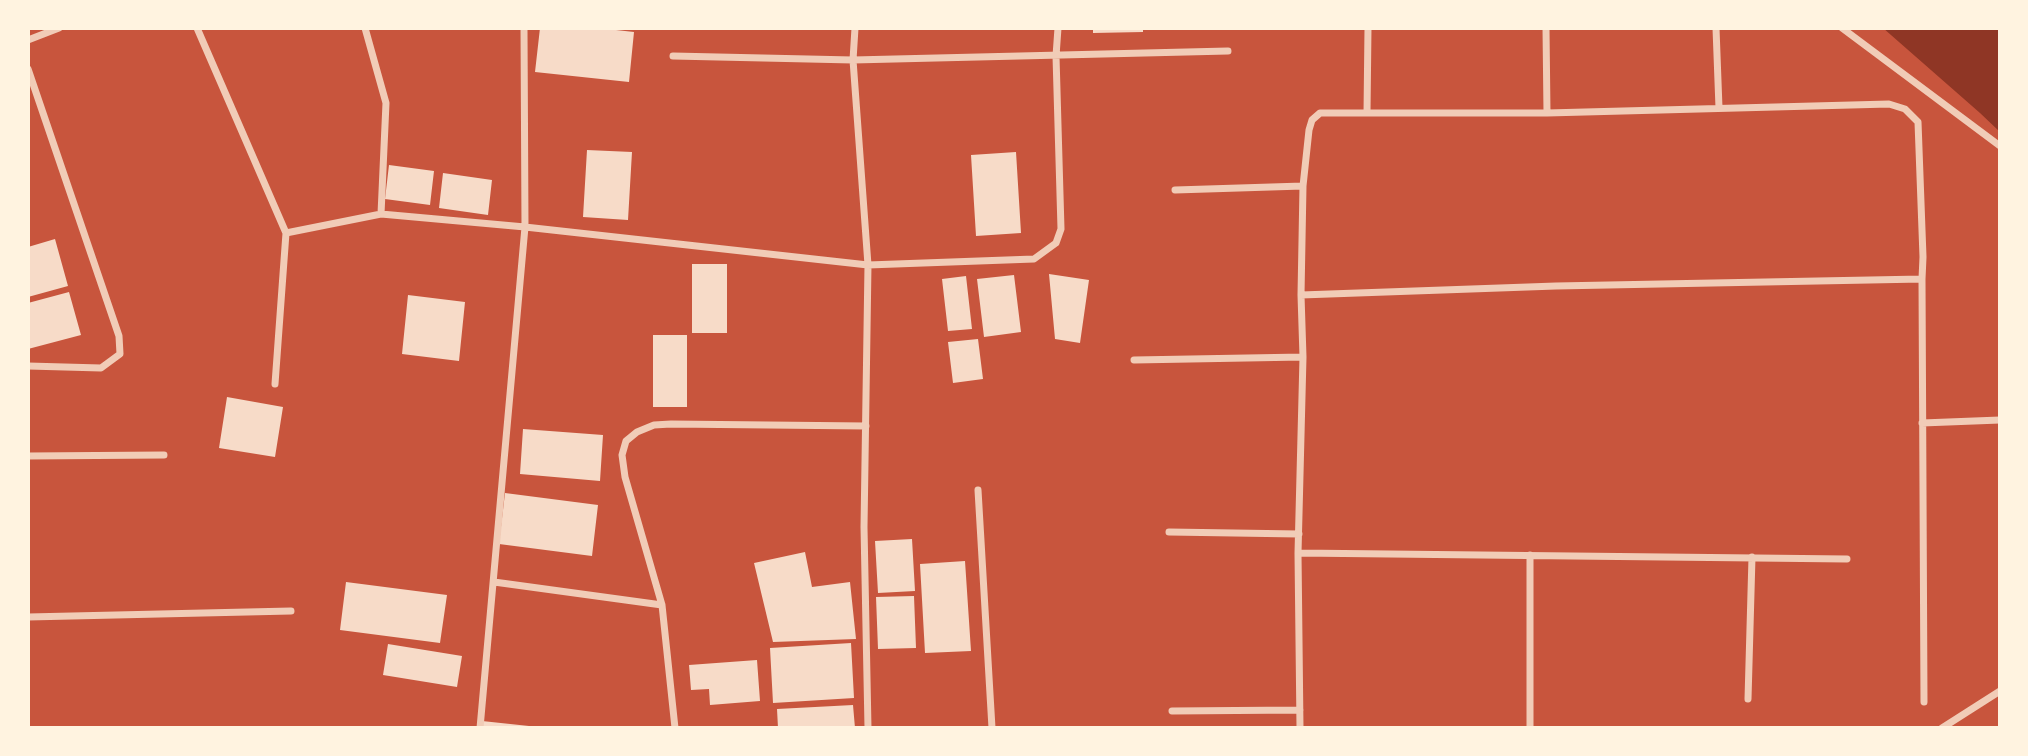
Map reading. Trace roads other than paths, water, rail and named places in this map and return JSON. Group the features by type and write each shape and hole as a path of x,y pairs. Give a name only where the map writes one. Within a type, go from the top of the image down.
{"street":[{"path":"28,40 59,28"},
{"path":"197,28 286,233 275,384"},
{"path":"365,28 386,103 381,214"},
{"path":"480,728 525,227 524,28"},
{"path":"855,28 853,60 869,265 864,527 868,728"},
{"path":"286,233 381,214 869,265 1034,259 1055,243 1061,229 1056,56 1058,28"},
{"path":"1367,113 1368,28"},
{"path":"1546,28 1547,113"},
{"path":"1716,28 1719,108"},
{"path":"1842,28 2000,146"},
{"path":"673,56 853,60 1227,51"},
{"path":"28,69 119,336 120,354 101,368 28,366"},
{"path":"1300,728 1298,534 1303,357 1303,186 1309,130 1312,120 1320,113 1547,113 1889,104 1905,109 1918,122 1923,257 1924,702"},
{"path":"1175,190 1303,186"},
{"path":"1301,295 1556,286 1922,279"},
{"path":"1134,360 1303,357"},
{"path":"1923,423 2000,420"},
{"path":"675,728 662,605 625,477 622,455 626,440 654,425 671,424 866,426"},
{"path":"28,456 164,456"},
{"path":"978,490 992,728"},
{"path":"1169,532 1298,534"},
{"path":"1298,553 1847,559"},
{"path":"1530,555 1530,728"},
{"path":"1748,699 1752,557"},
{"path":"494,582 662,605"},
{"path":"28,617 291,611"},
{"path":"1942,728 2000,691"},
{"path":"1172,711 1300,710"}]}
